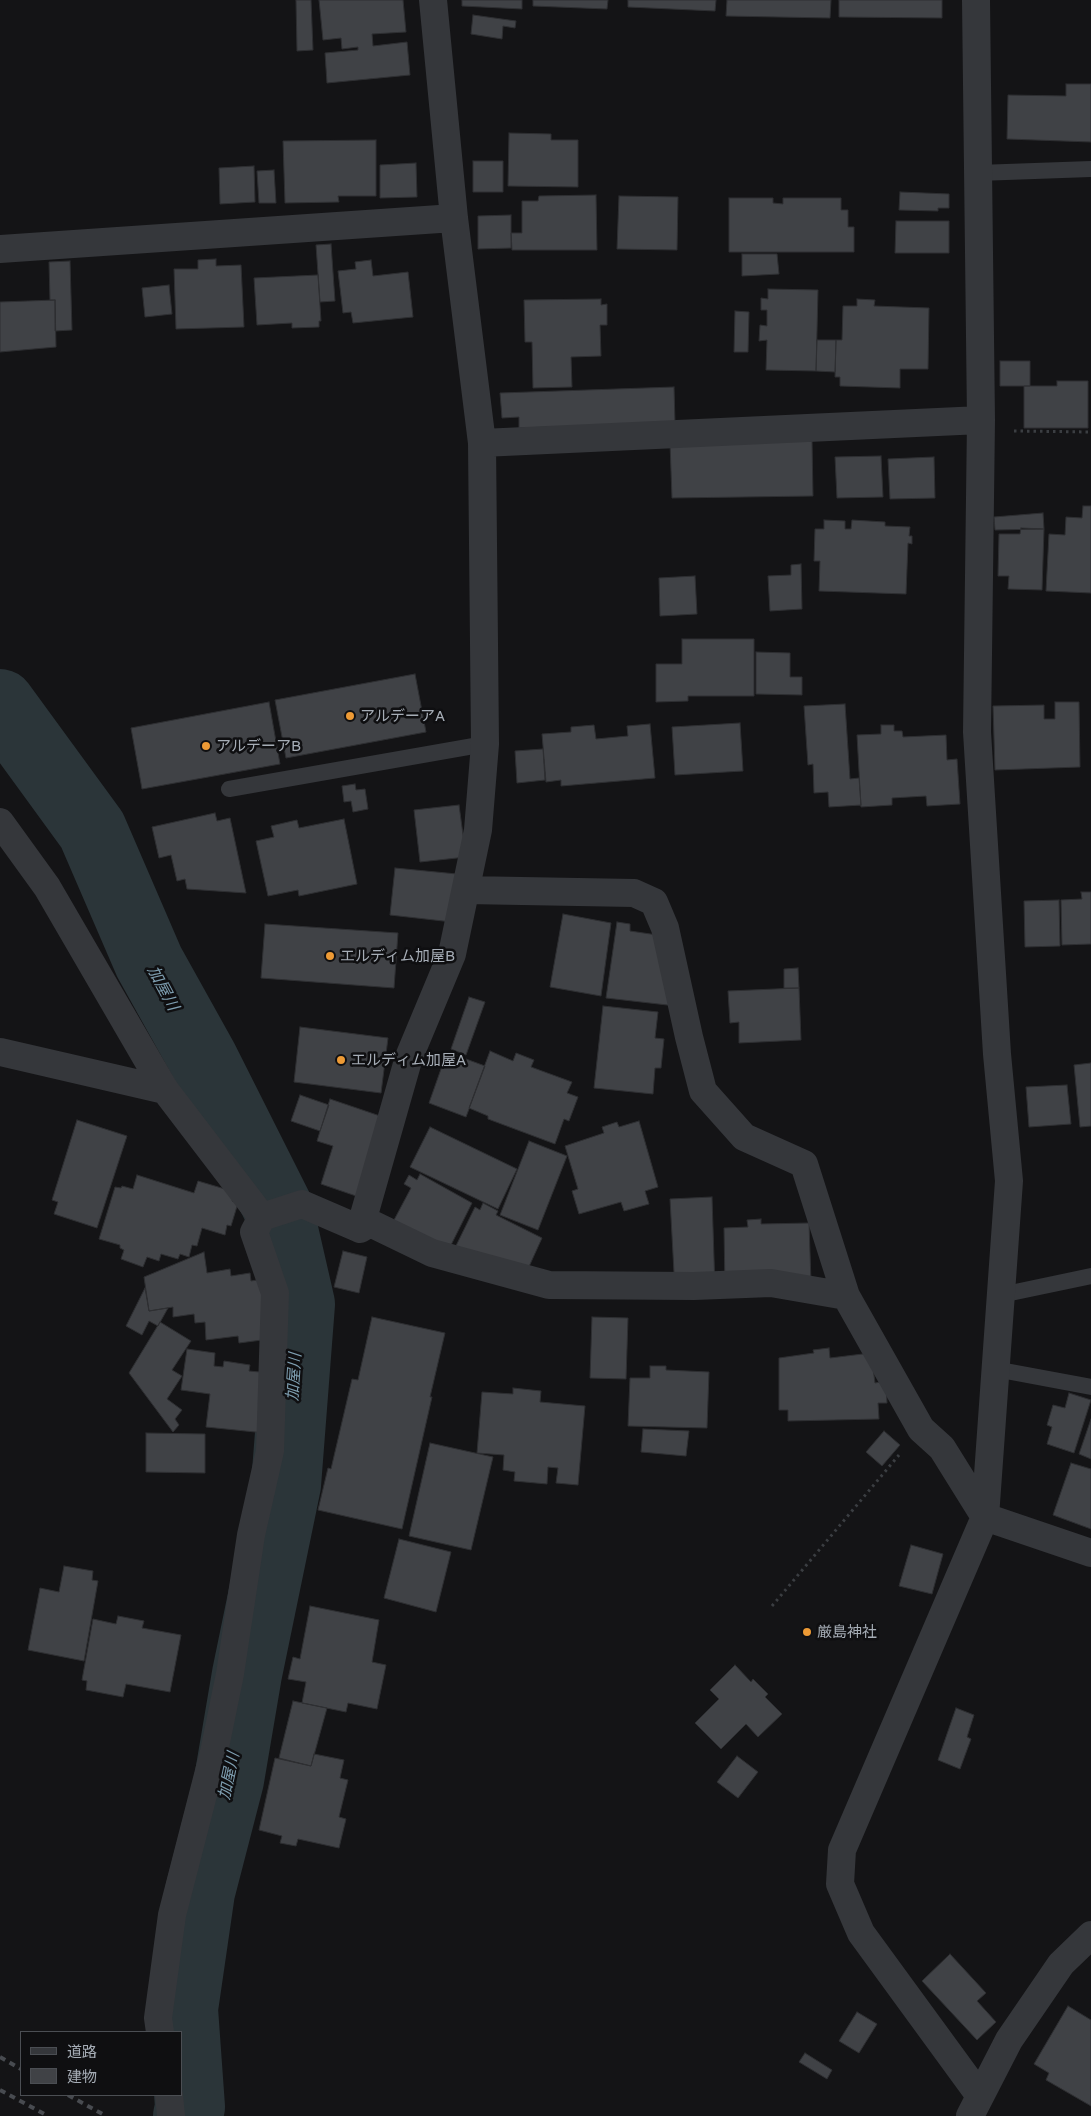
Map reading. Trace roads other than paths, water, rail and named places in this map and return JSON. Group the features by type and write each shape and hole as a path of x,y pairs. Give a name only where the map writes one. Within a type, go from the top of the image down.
{"street":[{"path":"360,1228 409,1058 452,954 478,830 484,744 482,443 454,218 433,0"},
{"path":"976,0 981,425 977,732 997,1054 1009,1181 985,1517 842,1850 840,1884 861,1933 975,2106 1009,2040 1061,1964 1091,1935"},
{"path":"0,248 454,218"},
{"path":"482,443 981,425"},
{"path":"0,822 47,887 165,1090 262,1217"},
{"path":"466,890 634,893 654,902 665,928 703,1091 744,1137 804,1164 846,1296 921,1429 942,1448 985,1517 1091,1553"},
{"path":"0,1052 165,1090"},
{"path":"160,2031 158,2018 172,1915 214,1752 230,1674 251,1535 270,1451 275,1293 254,1232 262,1217 302,1204 360,1228 370,1223 432,1252 549,1285 694,1286 771,1284 846,1296"},
{"path":"168,2096 171,2116"}],"lane":[{"path":"978,173 1091,169"},
{"path":"228,789 484,744"},
{"path":"1001,1295 1091,1276"},
{"path":"995,1369 1091,1387"}],"waterway":[{"name":"加屋川","path":"0,704 92,830 149,962 203,1059 278,1208 300,1304 286,1485 247,1674 229,1780 200,1892 183,2009 190,2107 188,2116"}],"railway":[{"path":"0,2057 20,2068"},
{"path":"0,2090 48,2116"},
{"path":"70,2096 106,2116"}],"place":[{"name":"アルデーアA","path":"350,716"},
{"name":"アルデーアB","path":"206,746"},
{"name":"エルディム加屋B","path":"330,956"},
{"name":"エルディム加屋A","path":"341,1060"},
{"name":"厳島神社","path":"807,1632"}]}
